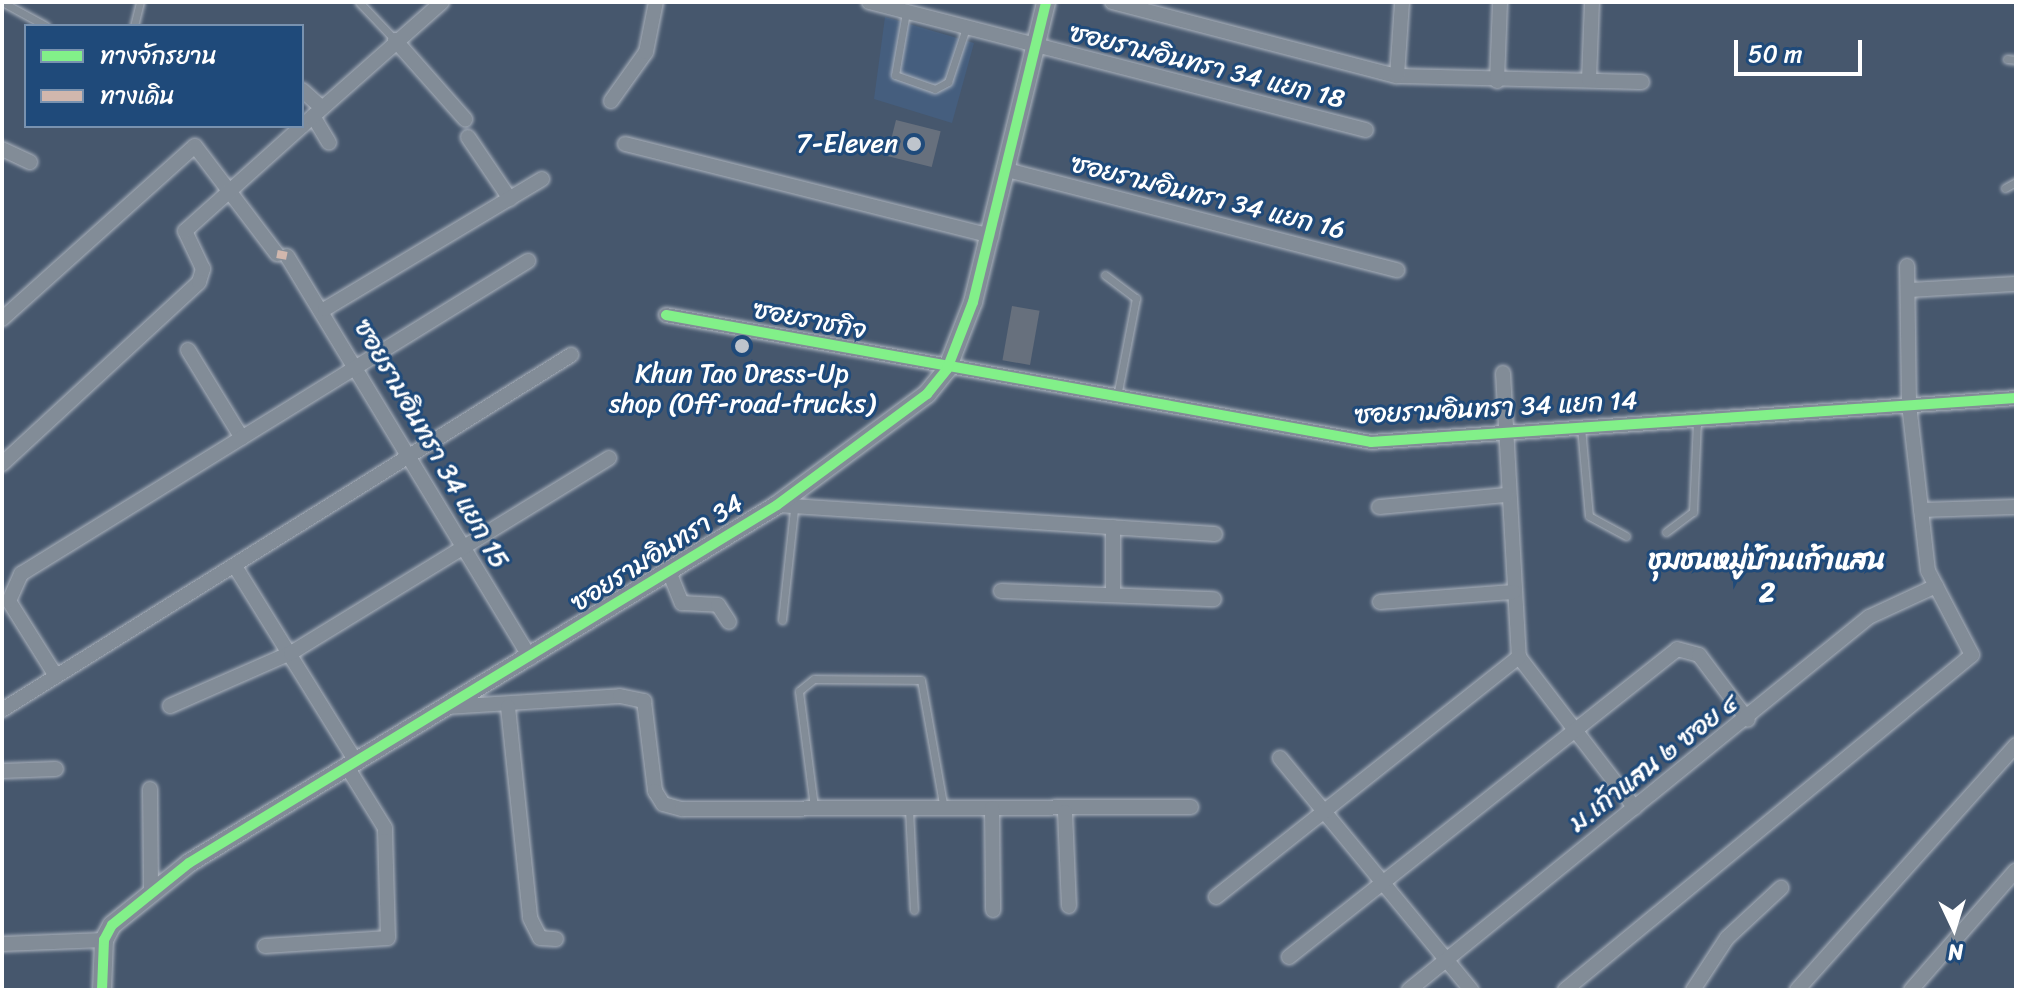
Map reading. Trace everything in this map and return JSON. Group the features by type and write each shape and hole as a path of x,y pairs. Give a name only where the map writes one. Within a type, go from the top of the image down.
{"street":[{"path":"310,119 395,40 442,2"},
{"path":"611,101 651,43 656,2"},
{"name":"ซอยรามอินทรา 34 แยก 18","path":"869,2 1036,48 1366,130"},
{"name":"ซอยรามอินทรา 34","path":"104,940 151,891 351,762 530,658 668,569 786,507 906,414 947,369 992,236 1046,2"},
{"path":"1112,2 1397,76 1497,81 1642,82"},
{"path":"1397,76 1402,2"},
{"path":"1497,81 1500,2"},
{"path":"1589,80 1592,2"},
{"path":"395,40 465,119"},
{"path":"304,97 310,119 329,143"},
{"path":"2,464 199,282 203,269 184,233 300,128"},
{"path":"468,137 510,199"},
{"path":"625,144 992,236"},
{"name":"ซอยรามอินทรา 34 แยก 15","path":"2,319 195,146 325,309 530,658"},
{"path":"2,149 30,162"},
{"name":"ซอยรามอินทรา 34 แยก 16","path":"1007,170 1397,270"},
{"path":"325,309 542,179"},
{"path":"56,676 9,601 10,588 242,438 528,261"},
{"path":"1565,990 1967,666 1971,644 1936,586 1921,510 1909,404 1907,266"},
{"path":"1908,290 2016,284"},
{"name":"ซอยราชกิจ","path":"666,315 947,369"},
{"path":"188,350 242,438"},
{"path":"2,710 411,460 571,355"},
{"name":"ซอยรามอินทรา 34 แยก 14","path":"947,369 1371,442 2016,398"},
{"path":"1503,373 1506,495 1519,657 1635,808"},
{"path":"170,706 291,653 609,458"},
{"path":"1379,507 1506,495"},
{"path":"786,507 1215,534"},
{"path":"1921,510 2016,507"},
{"path":"1113,527 1113,594"},
{"path":"236,568 291,653 385,828 388,938 265,946"},
{"path":"668,569 682,603 718,605 729,622"},
{"name":"ม.เก้าแสน ๒ ซอย ๔","path":"1409,990 1748,720 1869,617 1936,586"},
{"path":"1001,591 1214,599"},
{"path":"1380,602 1514,592"},
{"path":"1289,957 1383,887 1573,730 1677,649 1689,648 1748,720"},
{"path":"1216,897 1519,657"},
{"path":"447,707 508,707 620,696 644,701 663,804 814,807 943,804 1065,812 1191,807"},
{"path":"508,707 530,918 540,938 556,939"},
{"path":"1797,990 2016,745"},
{"path":"1280,758 1383,887 1471,990"},
{"path":"2,771 56,769"},
{"path":"150,789 151,891"},
{"path":"992,808 993,910"},
{"path":"1065,812 1069,906"},
{"path":"1911,990 2016,870"},
{"path":"1693,990 1720,946 1781,888"},
{"path":"2,944 104,940 102,990"}],"lane":[{"path":"2,2 42,24"},
{"path":"134,24 140,2"},
{"path":"359,2 395,40"},
{"path":"906,12 895,75 935,89 948,82 966,28"},
{"path":"2005,188 2016,182"},
{"path":"1105,275 1136,298 1117,399"},
{"path":"1666,532 1693,512 1697,418"},
{"path":"1581,427 1589,516 1626,536"},
{"path":"782,620 786,507"},
{"path":"814,807 799,691 814,679 921,680 943,804"},
{"path":"909,804 914,910"}],"shaded area":[{"path":"885,17 974,43 952,123 874,99"}],"building":[{"name":"7-Eleven","path":"896,120 941,131 932,167 887,156"},
{"path":"1012,306 1040,311 1030,365 1002,360"}],"marked path":[{"path":"277,254 287,256"}],"cycle path":[{"path":"102,990 104,940 112,925 189,863 777,505 927,394 947,369 973,302 1046,2"},
{"path":"666,315 1371,442 2016,398"}],"place":[{"name":"7-Eleven","path":"914,144"},
{"name":"Khun Tao Dress-Up shop (Off-road-trucks)","path":"742,346"}],"district":[{"name":"ชุมชนหมู่บ้านเก้าแสน 2","path":"1767,576"}]}
